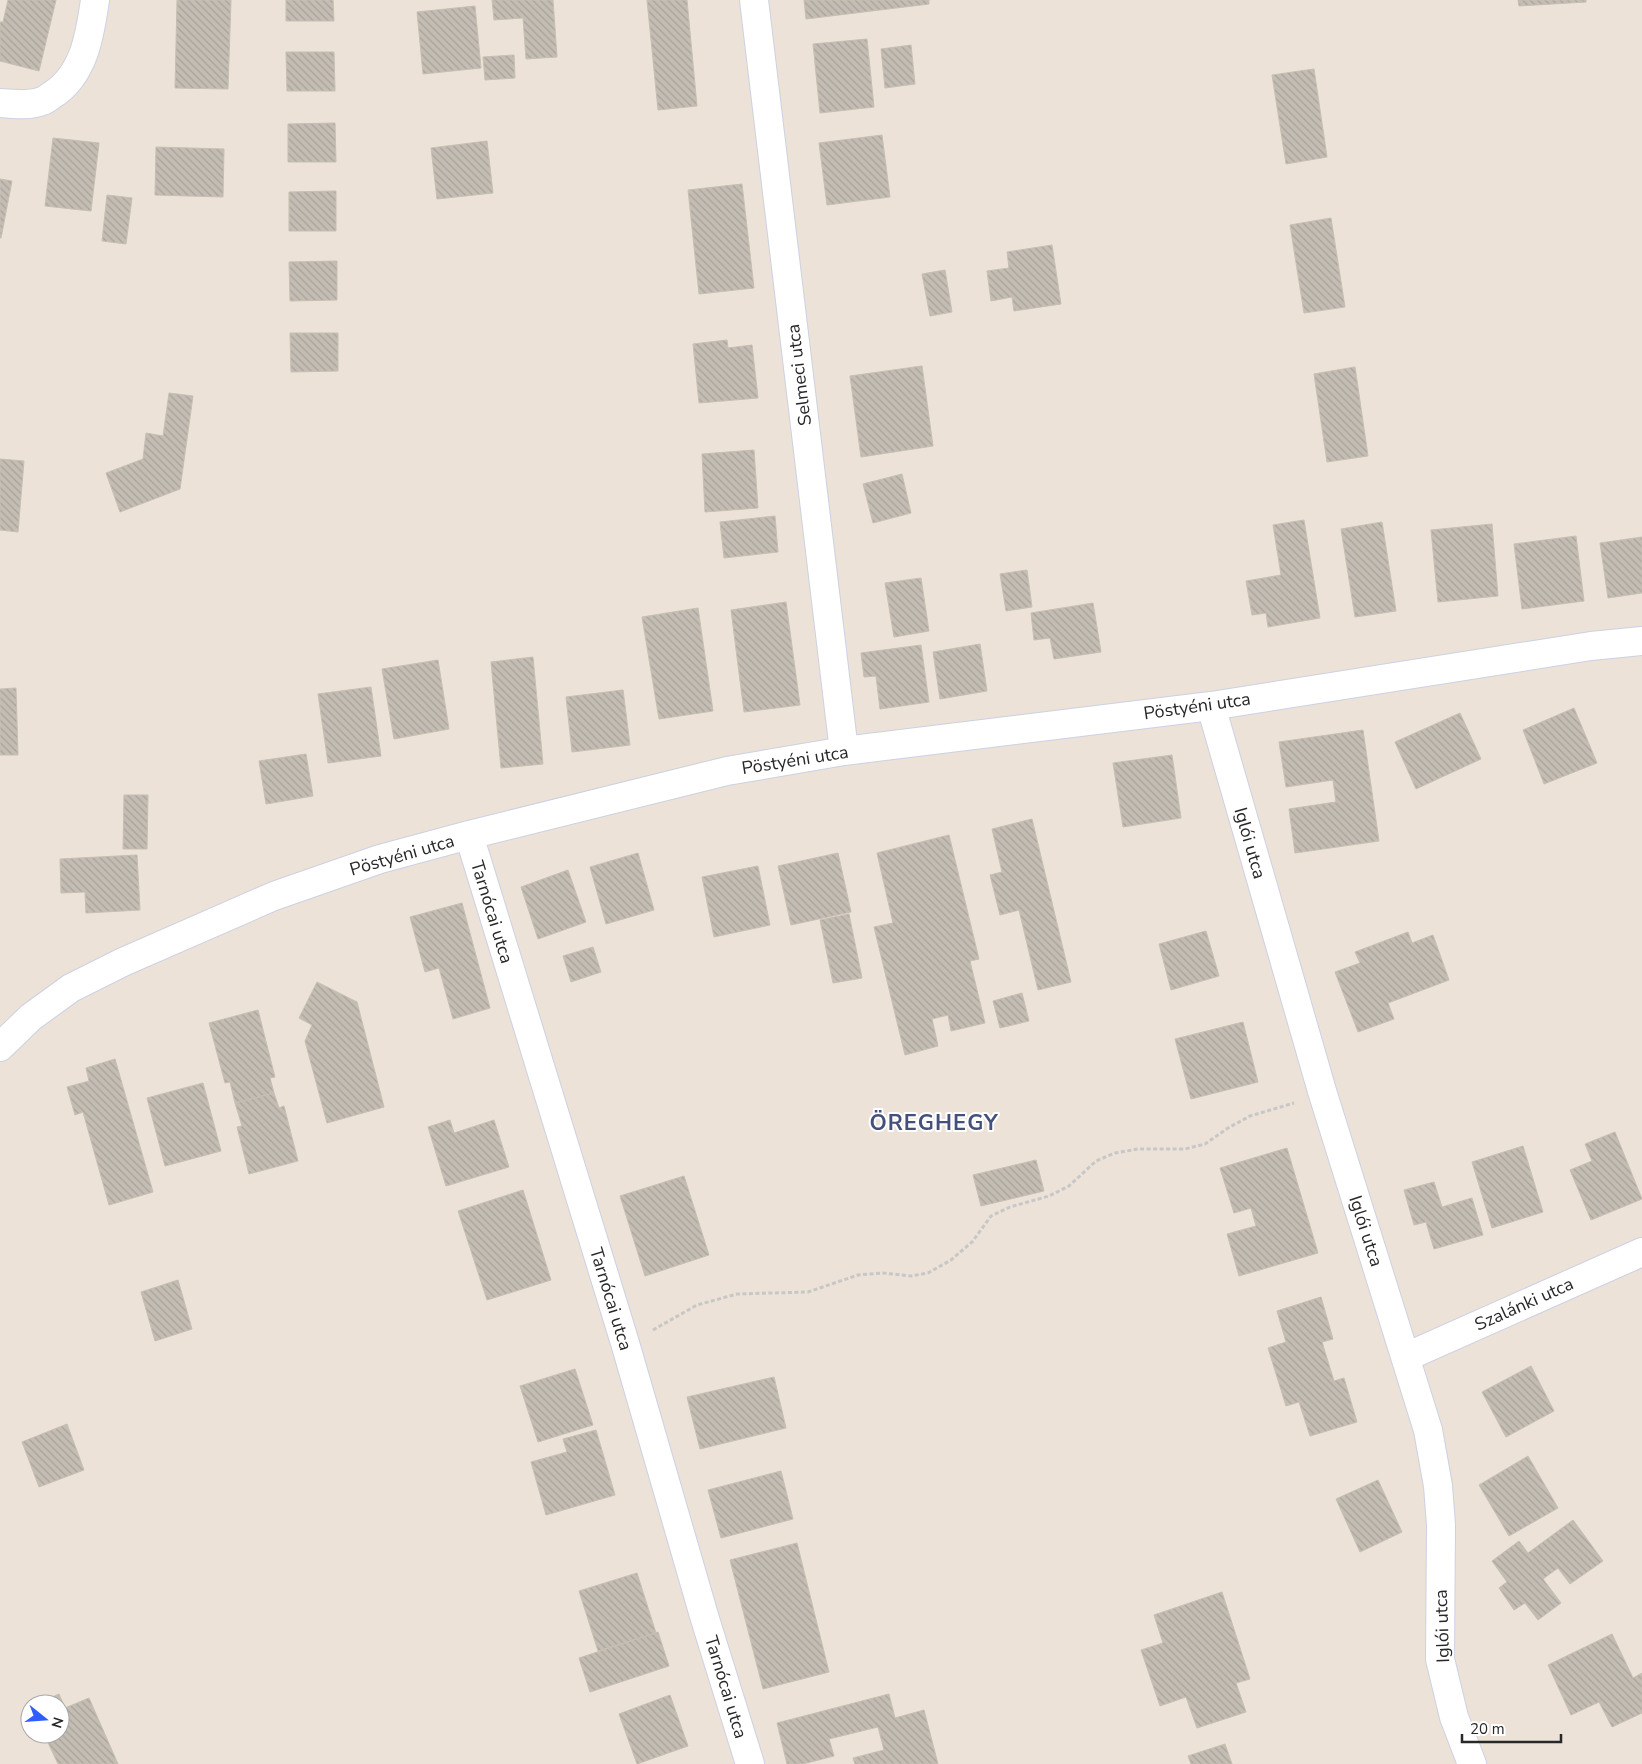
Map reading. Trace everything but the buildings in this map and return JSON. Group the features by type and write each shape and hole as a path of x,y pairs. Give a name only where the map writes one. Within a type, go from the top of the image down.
{"street":[{"path":"0,103 14,105 42,101 64,88 80,63 90,34 95,0"},
{"name":"Selmeci utca","path":"754,0 844,751"},
{"name":"Pöstyéni utca","path":"0,1048 31,1017 71,988 122,962 274,896 380,859 727,771 844,751 1211,706 1591,646 1642,642"},
{"name":"Iglói utca","path":"1211,706 1322,1090 1428,1430 1438,1486 1442,1525 1440,1660 1454,1717 1472,1764"},
{"name":"Tarnócai utca","path":"469,835 625,1343 705,1618 750,1764"},
{"name":"Szalánki utca","path":"1406,1357 1642,1252"}],"path":[{"path":"625,1343 697,1306 737,1294 808,1292 858,1275 883,1273 911,1276 928,1273 951,1260 972,1242 990,1216 1010,1207 1049,1196 1069,1186 1096,1161 1115,1153 1138,1149 1186,1149 1205,1144 1250,1116 1298,1102 1322,1090"}],"district":[{"name":"ÖREGHEGY","path":"934,1123"}]}
